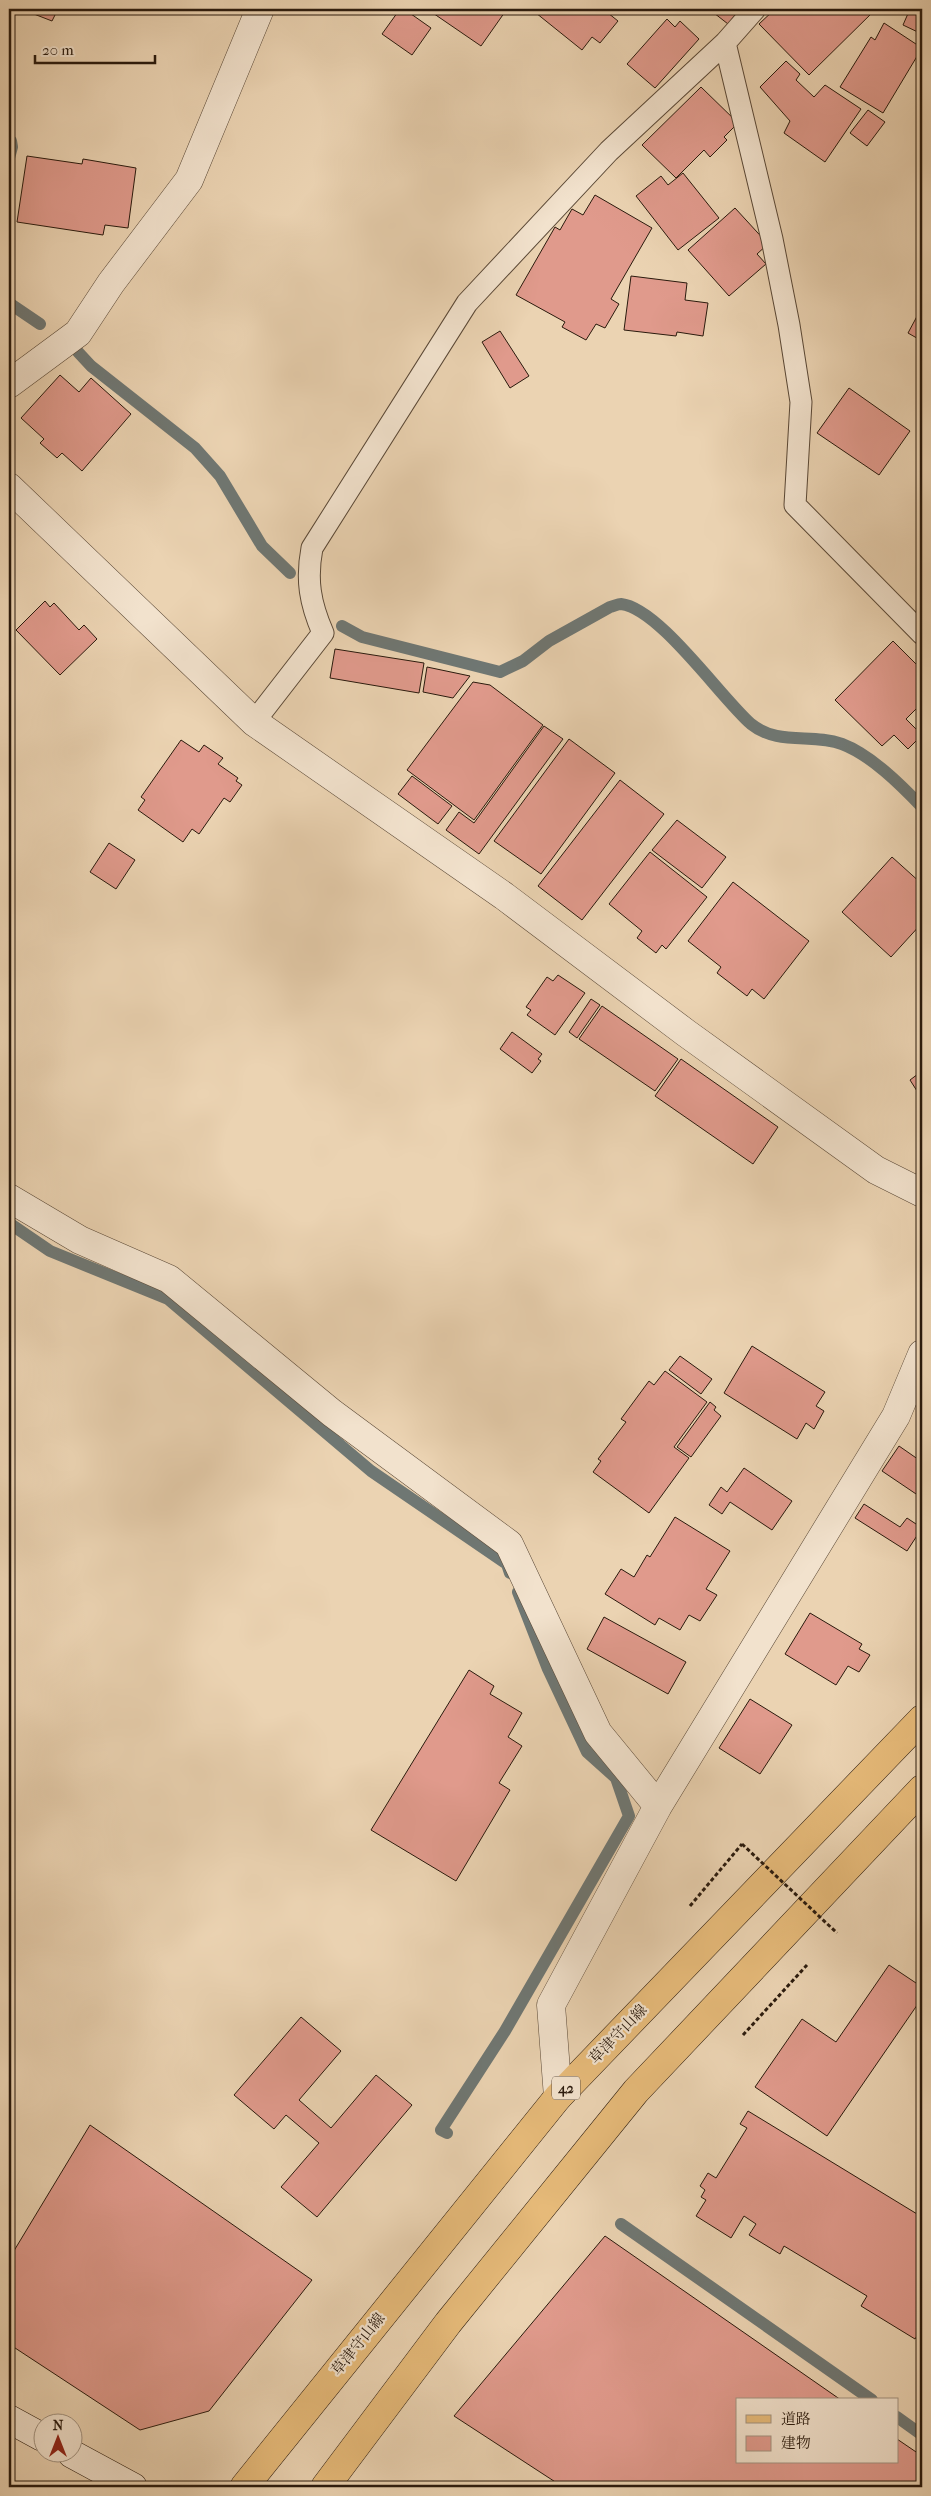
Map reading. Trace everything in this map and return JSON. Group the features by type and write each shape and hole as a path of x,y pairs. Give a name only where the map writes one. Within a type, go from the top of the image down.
{"main road":[{"name":"草津守山線","path":"244,2487 558,2097 922,1719"},
{"path":"325,2487 448,2323 636,2092 922,1789"}],"street":[{"path":"9,384 78,333 111,283 189,180 260,9"},
{"path":"9,487 254,722 504,896 686,1033 876,1170 922,1193"},
{"path":"9,1198 80,1240 169,1279 332,1413 509,1544 598,1733 658,1806"},
{"path":"558,2097 551,2005 658,1806 896,1416 922,1354"},
{"path":"9,2418 32,2431"},
{"path":"82,2459 133,2487"}],"lane":[{"path":"254,722 323,634 312,608 308,571 312,548 467,303 609,151 725,43 755,9"},
{"path":"725,43 772,239 791,335 801,402 796,505 922,634"}],"path":[{"path":"688,1909 742,1844 837,1933 830,1940"},
{"path":"743,2035 810,1962"}],"building":[{"path":"21,9 58,9 52,21"},
{"path":"400,9 404,9 431,28 412,55 382,34"},
{"path":"427,9 507,9 481,46"},
{"path":"540,9 611,9 608,13 618,21 600,43 592,37 582,50 536,13"},
{"path":"717,9 740,9 728,24 714,13"},
{"path":"775,9 876,9 809,75 759,24"},
{"path":"910,9 922,9 922,34 903,25"},
{"path":"667,19 675,27 680,21 699,39 655,88 627,64"},
{"path":"884,23 922,48 883,113 840,87 871,37 875,40"},
{"path":"786,61 800,74 796,80 814,97 825,85 861,109 825,162 784,133 790,121 760,87"},
{"path":"701,87 738,123 724,137 727,140 710,157 704,150 676,178 642,145"},
{"path":"868,110 885,122 867,146 850,133"},
{"path":"27,156 82,164 83,159 136,168 128,228 105,225 103,235 17,222"},
{"path":"683,173 719,218 678,250 636,196 661,176 668,185"},
{"path":"595,195 652,228 611,299 619,304 605,328 596,324 586,340 562,327 565,322 516,295 555,227 560,230 572,209 583,215"},
{"path":"735,208 768,244 757,254 766,264 729,296 688,250"},
{"path":"631,276 687,283 685,300 708,303 703,336 677,332 676,336 624,330"},
{"path":"922,307 922,341 908,333"},
{"path":"500,331 529,376 510,388 482,342"},
{"path":"60,375 79,392 91,378 131,414 82,471 62,453 57,458 40,443 44,439 21,418"},
{"path":"849,388 910,431 879,475 817,433"},
{"path":"45,601 50,607 54,603 79,630 84,625 97,639 60,675 16,630"},
{"path":"893,641 922,670 922,703 906,719 922,735 908,749 894,735 882,746 835,700"},
{"path":"335,649 424,663 419,693 330,678"},
{"path":"427,667 470,676 453,698 423,692"},
{"path":"473,682 490,685 543,725 474,820 407,770"},
{"path":"544,726 563,739 479,854 446,830 459,812 474,823"},
{"path":"569,739 615,773 541,874 494,841"},
{"path":"181,740 199,752 204,745 223,758 218,764 238,778 236,781 242,785 230,802 224,798 199,834 192,829 183,842 138,810 145,800 141,797"},
{"path":"412,776 452,806 438,824 398,794"},
{"path":"620,780 664,814 582,920 538,886"},
{"path":"677,820 726,857 702,888 652,850"},
{"path":"109,843 135,860 116,889 90,872"},
{"path":"650,852 707,897 666,949 662,945 656,953 637,938 642,931 609,904"},
{"path":"892,857 922,884 922,923 891,957 842,912"},
{"path":"733,882 809,941 764,999 752,989 747,996 717,973 721,967 688,941"},
{"path":"558,975 585,993 555,1035 527,1015 531,1010 526,1007 547,977 553,981"},
{"path":"591,999 600,1005 577,1038 569,1032"},
{"path":"602,1006 678,1059 655,1091 579,1039"},
{"path":"512,1032 542,1054 538,1059 541,1061 532,1073 500,1049"},
{"path":"681,1059 778,1127 753,1164 655,1096"},
{"path":"922,1071 922,1090 917,1091 910,1080"},
{"path":"752,1346 825,1392 816,1406 824,1411 814,1429 806,1423 797,1439 724,1393"},
{"path":"680,1356 712,1379 701,1394 669,1370"},
{"path":"665,1371 707,1402 674,1447 689,1458 649,1513 593,1472 601,1461 598,1459 626,1422 621,1419 649,1381 654,1385"},
{"path":"710,1402 716,1407 714,1410 721,1416 691,1457 677,1447"},
{"path":"899,1446 922,1462 922,1498 882,1471"},
{"path":"744,1468 792,1501 772,1530 730,1502 722,1514 709,1505 721,1487 727,1492"},
{"path":"864,1504 900,1527 907,1518 922,1528 907,1551 855,1518"},
{"path":"675,1517 730,1551 706,1589 717,1595 700,1621 689,1615 680,1630 659,1618 655,1625 605,1594 621,1569 634,1577 647,1555 650,1557"},
{"path":"810,1613 862,1644 859,1649 870,1655 859,1672 848,1666 836,1685 785,1654"},
{"path":"604,1617 686,1662 668,1694 587,1649"},
{"path":"469,1670 494,1686 490,1694 522,1713 508,1737 522,1746 499,1783 510,1790 456,1881 371,1830"},
{"path":"750,1699 792,1725 760,1774 719,1748"},
{"path":"889,1965 922,1987 922,1998 827,2136 755,2087 802,2019 836,2042"},
{"path":"301,2017 341,2051 299,2100 331,2128 376,2075 412,2105 317,2217 281,2187 319,2143 286,2115 274,2129 234,2095"},
{"path":"748,2111 922,2217 922,2328 915,2339 861,2306 867,2296 784,2246 780,2254 749,2235 756,2224 744,2216 731,2238 696,2216 706,2200 701,2197 705,2190 700,2186 708,2173 716,2178 747,2128 740,2124"},
{"path":"90,2125 312,2280 209,2411 140,2430 9,2344 9,2259"},
{"path":"605,2236 838,2398 736,2398 736,2464 898,2464 898,2440 922,2456 922,2487 563,2487 454,2416"}],"waterway":[{"path":"9,158 12,147 11,141"},
{"path":"9,303 40,324"},
{"path":"78,352 91,366 195,448 220,476 262,546 290,573"},
{"path":"342,626 362,637 500,672 523,661 549,641 610,607 621,604 636,609 671,637 738,712 761,731 784,737 831,741 853,749 885,771 922,807"},
{"path":"9,1223 50,1251 168,1299 371,1471 507,1564 510,1573"},
{"path":"447,2133 441,2130 505,2031 629,1816 616,1778 587,1752 548,1669 518,1592"},
{"path":"621,2224 869,2398"},
{"path":"898,2418 922,2435"}]}
